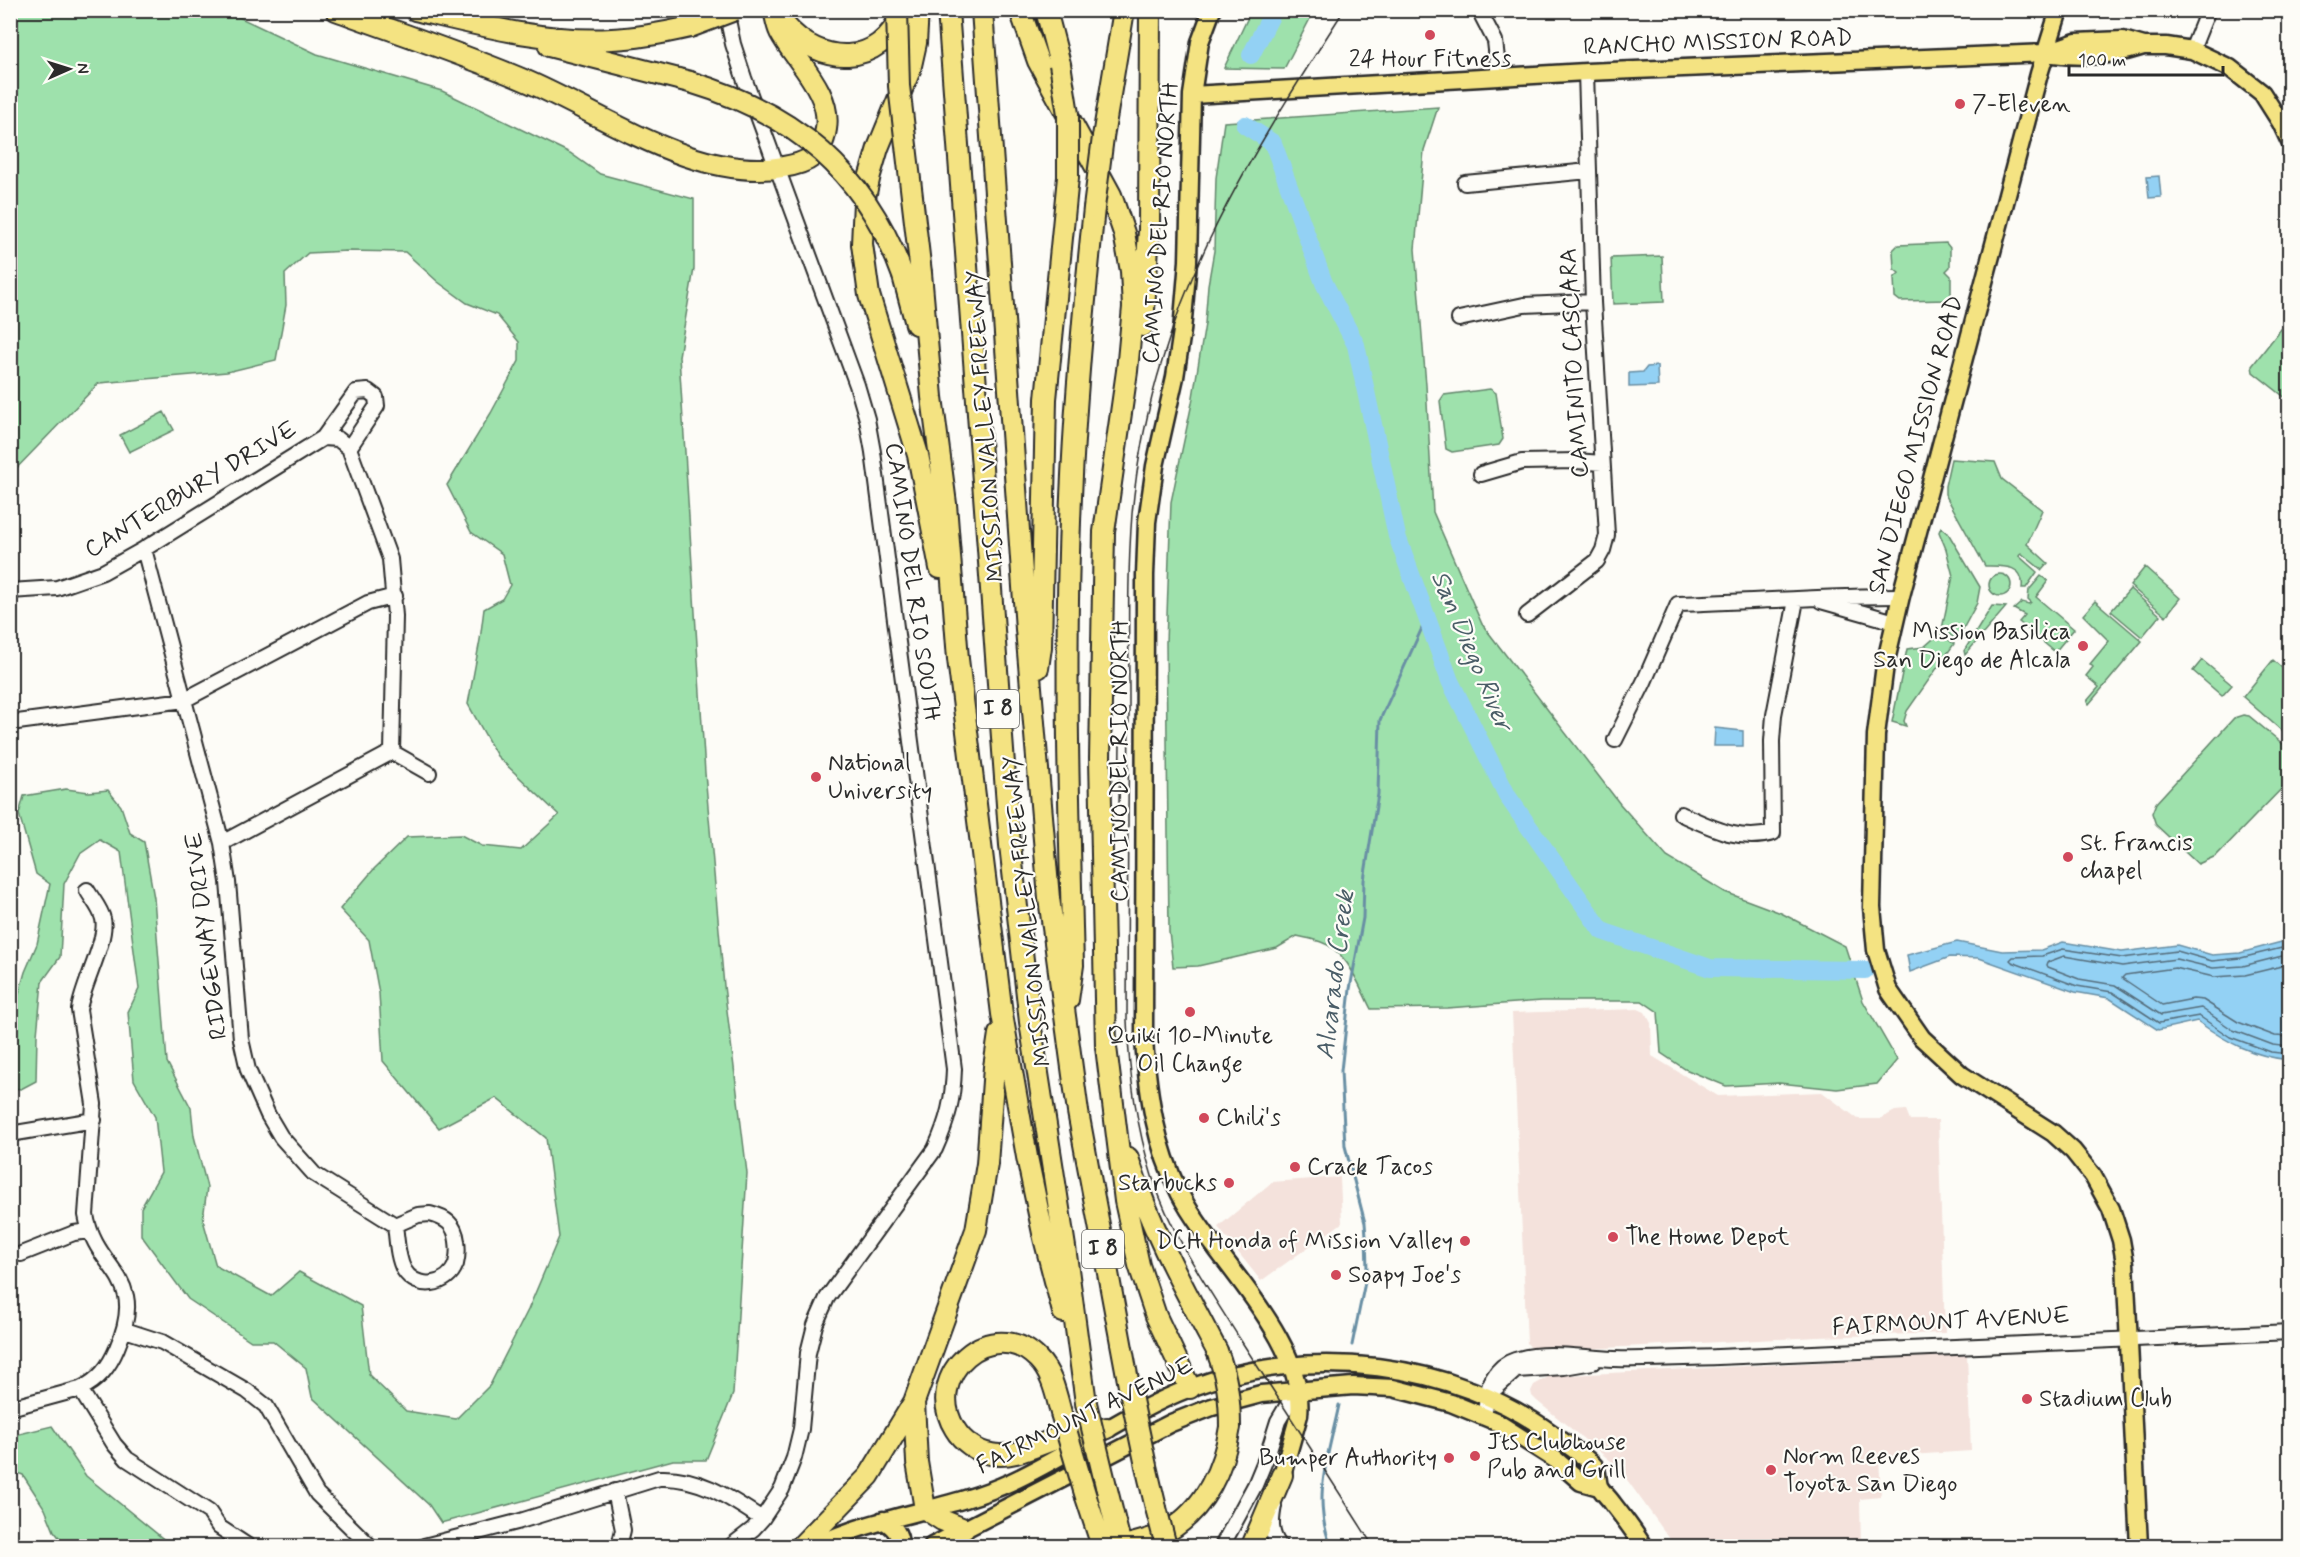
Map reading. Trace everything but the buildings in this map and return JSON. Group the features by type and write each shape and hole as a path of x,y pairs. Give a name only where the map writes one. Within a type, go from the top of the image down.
{"highway":[{"path":"336,10 462,55 526,81 674,153 716,165 753,171 801,164 814,156 824,138 827,118 820,93 780,31 774,11"},
{"path":"415,10 504,31 547,46 690,82 736,97 761,109 808,139 831,159 853,184 912,274"},
{"path":"504,31 573,39 645,36 690,27 735,10"},
{"path":"897,10 912,274 946,504 957,659 1002,1014 1044,1238 1086,1403"},
{"path":"774,11 796,38 806,45 825,53 840,55 860,52 877,45 890,33 902,10"},
{"path":"918,10 916,43 910,70 878,148 868,182 862,244 868,295 900,392 924,483 957,659"},
{"name":"MISSION VALLEY FREEWAY","path":"948,10 1010,845 1030,1022 1086,1403 1123,1546"},
{"name":"MISSION VALLEY FREEWAY","path":"982,10 1048,898 1064,1026 1078,1112 1129,1386 1166,1546"},
{"path":"1020,10 1038,61 1111,195 1124,232 1131,271 1133,307 1127,371 1104,532 1100,758 1105,1036 1125,1201 1139,1265 1156,1316 1190,1388"},
{"path":"1032,706 1041,647 1047,380 1068,177 1068,114 1060,64 1046,10"},
{"path":"1064,1026 1073,965 1067,728 1071,499 1078,359 1103,136 1124,10"},
{"path":"1105,553 1110,539 1146,310 1149,230 1149,10"},
{"path":"801,1546 869,1476 914,1402 976,1230 987,1164 994,1068 1002,1014"},
{"path":"1113,1109 1142,1202 1163,1250 1217,1351 1230,1395 1230,1427 1219,1470 1203,1498 1179,1523 1166,1532 1123,1546"},
{"path":"1099,1539 1086,1497 1061,1413 1050,1375 1040,1360 1030,1352 1009,1344 986,1346 965,1357 956,1365 946,1392 945,1406 958,1434 969,1444 992,1455 1013,1453 1061,1437 1107,1428"},
{"path":"914,1402 917,1462 925,1509 942,1520 964,1529"},
{"path":"1251,1546 1282,1474"}],"main road":[{"name":"CAMINO DEL RIO NORTH","path":"1212,10 1200,42 1192,95 1188,261 1182,331 1175,377 1155,466 1147,522 1144,575 1144,1040 1147,1085 1160,1145 1182,1196 1280,1339 1292,1367 1300,1406 1282,1474"},
{"name":"SAN DIEGO MISSION ROAD","path":"2059,10 2045,52 1901,596 1886,665 1876,735 1872,907 1876,950 1888,989 1922,1038 1962,1075 2053,1133 2073,1151 2093,1176 2111,1209 2121,1240 2125,1263 2139,1546"},
{"name":"RANCHO MISSION ROAD","path":"1192,95 1586,72 1894,61 2045,52 2076,42 2123,40 2144,46 2166,46 2192,50 2230,68 2262,93 2281,123 2289,142"},
{"name":"FAIRMOUNT AVENUE","path":"815,1546 837,1535 883,1520 981,1494 1012,1482 1107,1428 1190,1388 1239,1374 1292,1367 1350,1365 1399,1369 1456,1384 1486,1396"},
{"name":"FAIRMOUNT AVENUE","path":"932,1546 1171,1423 1212,1407 1254,1395 1297,1389 1353,1386 1393,1388 1451,1403 1485,1417 1532,1444 1581,1482 1599,1487"},
{"path":"1486,1396 1507,1405 1571,1448 1595,1468 1599,1487 1643,1546"},
{"path":"883,1520 893,1526 899,1535 900,1546"}],"street":[{"name":"CAMINO DEL RIO SOUTH","path":"726,10 744,78 857,385 867,419 954,1069 953,1094 948,1121 935,1149 827,1298 815,1324 808,1353 801,1429 794,1458 782,1490 753,1529 731,1546"},
{"path":"1479,10 1495,41 1499,77"},
{"path":"2192,50 2208,10"},
{"name":"CAMINITO CASCARA","path":"1527,615 1597,561 1608,535 1593,302 1586,72"},
{"path":"1465,183 1589,171"},
{"path":"1459,319 1524,305 1593,302"},
{"path":"323,438 356,392 368,391 376,397 377,406 349,448"},
{"path":"323,438 338,439 349,448 390,559 395,596 392,752"},
{"name":"CANTERBURY DRIVE","path":"10,591 57,588 103,572 323,438"},
{"path":"1481,474 1522,462 1602,463"},
{"name":"RIDGEWAY DRIVE","path":"144,549 222,843 228,882 241,1039 248,1070 268,1115 281,1137 314,1174 395,1225"},
{"path":"10,723 184,700 368,603 395,596"},
{"path":"1615,740 1644,682 1678,604 1796,600 1836,596 1901,596"},
{"path":"1814,598 1895,622"},
{"path":"1680,814 1732,836 1773,833 1774,715 1796,600"},
{"path":"392,752 429,773"},
{"path":"222,843 392,752"},
{"path":"10,1408 89,1385 108,1368 125,1330 127,1302 122,1281 89,1231 86,1215 94,1104 79,1010 99,948 104,920 87,890"},
{"path":"10,1134 94,1120"},
{"path":"430,1214 442,1217 452,1224 456,1232 458,1254 456,1264 450,1274 441,1281 430,1284 418,1283 410,1278 400,1261 395,1225 418,1215 430,1214"},
{"path":"21,1254 74,1233 89,1231"},
{"path":"125,1330 162,1342 247,1391 266,1406 318,1494 370,1546"},
{"name":"FAIRMOUNT AVENUE","path":"1486,1396 1512,1374 1522,1369 1564,1368 1614,1359 2289,1332"},
{"path":"80,1389 114,1444 127,1459 209,1512 219,1527 248,1546"},
{"path":"1222,1546 1255,1485 1278,1421 1297,1389"},
{"path":"1485,1417 1486,1396"},
{"path":"1280,1546 1271,1528 1282,1474"},
{"path":"424,1546 444,1544 659,1478 676,1477 721,1492 762,1519"},
{"path":"615,1491 623,1530 619,1546"}],"shaded area":[{"path":"1638,1009 1645,1012 1651,1023 1652,1056 1718,1096 1822,1092 1858,1119 1880,1119 1895,1111 1906,1110 1910,1120 1938,1120 1945,1333 1546,1351 1531,1348 1527,1343 1512,1013"},
{"path":"1340,1177 1342,1223 1261,1281 1218,1227 1272,1182"},
{"path":"1967,1355 1971,1451 1879,1457 1881,1497 1860,1499 1861,1546 1675,1546 1617,1466 1537,1401 1531,1391 1534,1385 1550,1376"}],"green space":[{"path":"11,10 226,11 317,54 442,91 570,153 600,174 694,199 694,269 679,356 705,773 724,986 747,1173 733,1394 706,1460 673,1460 441,1523 429,1505 312,1397 306,1368 273,1341 251,1341 188,1299 141,1235 141,1208 161,1172 155,1117 134,1080 128,1012 139,989 121,852 100,840 80,854 64,884 60,957 42,982 36,1081 21,1089 11,1088 11,1021 25,972 37,944 50,884 36,874 19,814 24,796 66,789 89,792 108,790 121,806 130,833 144,842 154,898 167,1062 191,1108 194,1136 207,1187 203,1220 216,1266 271,1296 299,1272 361,1306 369,1375 406,1411 456,1419 490,1385 528,1310 559,1237 546,1138 496,1098 439,1128 383,1061 379,993 369,940 340,909 374,869 407,837 461,835 482,846 521,850 559,815 497,756 468,704 484,609 502,599 510,585 502,554 471,532 447,485 491,413 519,361 519,342 497,315 467,303 438,282 405,252 308,253 285,274 286,305 276,360 227,372 99,383 11,474"},
{"path":"1251,11 1314,11 1284,69 1224,68"},
{"path":"1438,107 1424,150 1415,249 1433,512 1482,624 1620,804 1667,857 1725,892 1781,913 1845,946 1863,1001 1897,1060 1877,1084 1837,1089 1779,1083 1726,1086 1685,1069 1661,1053 1658,1012 1642,1001 1542,1001 1447,1008 1371,1009 1352,970 1339,953 1321,942 1297,936 1277,948 1198,966 1173,967 1169,931 1166,643 1171,502 1192,403 1205,324 1214,251 1216,178 1224,122"},
{"path":"1946,243 1950,248 1950,267 1946,271 1951,276 1951,295 1948,300 1900,301 1895,297 1894,278 1899,273 1894,269 1893,250 1898,245"},
{"path":"1662,256 1664,302 1613,304 1611,258"},
{"path":"2288,328 2290,399 2253,372 2252,366 2281,329"},
{"path":"1490,389 1496,393 1503,439 1499,445 1452,452 1446,449 1440,401 1444,395"},
{"path":"164,412 174,430 129,452 120,435"},
{"path":"1951,459 1995,462 2002,479 2042,510 2027,544 2048,563 2042,570 2021,553 2019,556 2037,572 2026,588 2022,588 2020,574 2016,570 1985,566 1945,494"},
{"path":"1941,527 1948,533 1980,587 1977,603 1957,640 1942,629 1953,576 1939,532"},
{"path":"2145,567 2180,598 2166,616 2130,586"},
{"path":"2000,574 2008,577 2011,585 2008,593 2000,596 1992,593 1989,585 1992,577"},
{"path":"2041,576 2048,581 2036,597 2074,629 2055,652 2019,622 2025,615 2014,609 2022,602 2029,604 2031,602 2028,599 2029,590"},
{"path":"2130,589 2160,615 2142,637 2111,611"},
{"path":"2095,601 2142,641 2089,704 2087,701 2099,687 2086,676 2093,667 2090,664 2109,641 2083,615"},
{"path":"1992,606 2006,607 1965,655 1964,651"},
{"path":"1940,633 1954,644 1907,711 1904,721 1906,726 1892,722 1907,649 1924,647"},
{"path":"2202,660 2232,685 2222,696 2193,671"},
{"path":"2273,660 2289,674 2289,737 2243,697"},
{"path":"2249,716 2289,749 2289,781 2216,856 2198,864 2156,825 2152,813 2156,803 2234,718"},
{"path":"52,1426 86,1476 172,1546 66,1546 54,1531 45,1509 23,1475 11,1471 11,1436"}],"water":[{"path":"2159,176 2161,197 2149,198 2147,177"},
{"path":"1657,366 1658,386 1629,387 1629,373 1643,372 1647,367"},
{"path":"1715,728 1743,731 1743,746 1714,746"},
{"path":"2289,940 2289,1060 2252,1052 2219,1036 2197,1021 2158,1030 2109,998 2075,992 1979,958 1950,957 1910,972 1907,955 1957,942 2002,951 2041,950 2063,942 2122,952 2177,945 2212,955 2240,953"}],"waterway":[{"name":"San Diego River","path":"1251,55 1274,10"},
{"name":"San Diego River","path":"1245,125 1273,143 1324,283 1356,345 1397,536 1450,681 1508,797 1602,931 1710,968 1865,970"},
{"name":"Alvarado Creek","path":"1352,1345 1367,1270 1366,1236 1365,1223 1345,1146 1341,1071 1350,989 1363,918 1364,880 1378,794 1380,720 1427,617"},
{"name":"Alvarado Creek","path":"1331,1546 1322,1511 1322,1493 1339,1405"}],"tram line":[{"path":"1344,10 1291,93 1218,221 1179,311 1157,377 1147,416 1134,494 1129,562 1127,1020 1132,1080 1142,1138 1152,1176 1169,1218 1214,1298 1373,1546"},
{"path":"1119,806 1120,743"}],"place":[{"name":"24 Hour Fitness","path":"1430,35"},
{"name":"7-Eleven","path":"1960,104"},
{"name":"Mission Basilica San Diego de Alcala","path":"2083,646"},
{"name":"National University","path":"816,777"},
{"name":"St. Francis chapel","path":"2068,857"},
{"name":"Quiki 10-Minute Oil Change","path":"1190,1012"},
{"name":"Chili's","path":"1204,1118"},
{"name":"Crack Tacos","path":"1295,1167"},
{"name":"Starbucks","path":"1229,1183"},
{"name":"The Home Depot","path":"1613,1237"},
{"name":"DCH Honda of Mission Valley","path":"1465,1241"},
{"name":"Soapy Joe's","path":"1336,1275"},
{"name":"Stadium Club","path":"2027,1399"},
{"name":"Jts Clubhouse Pub and Grill","path":"1475,1456"},
{"name":"Bumper Authority","path":"1449,1458"},
{"name":"Norm Reeves Toyota San Diego","path":"1771,1470"}]}
